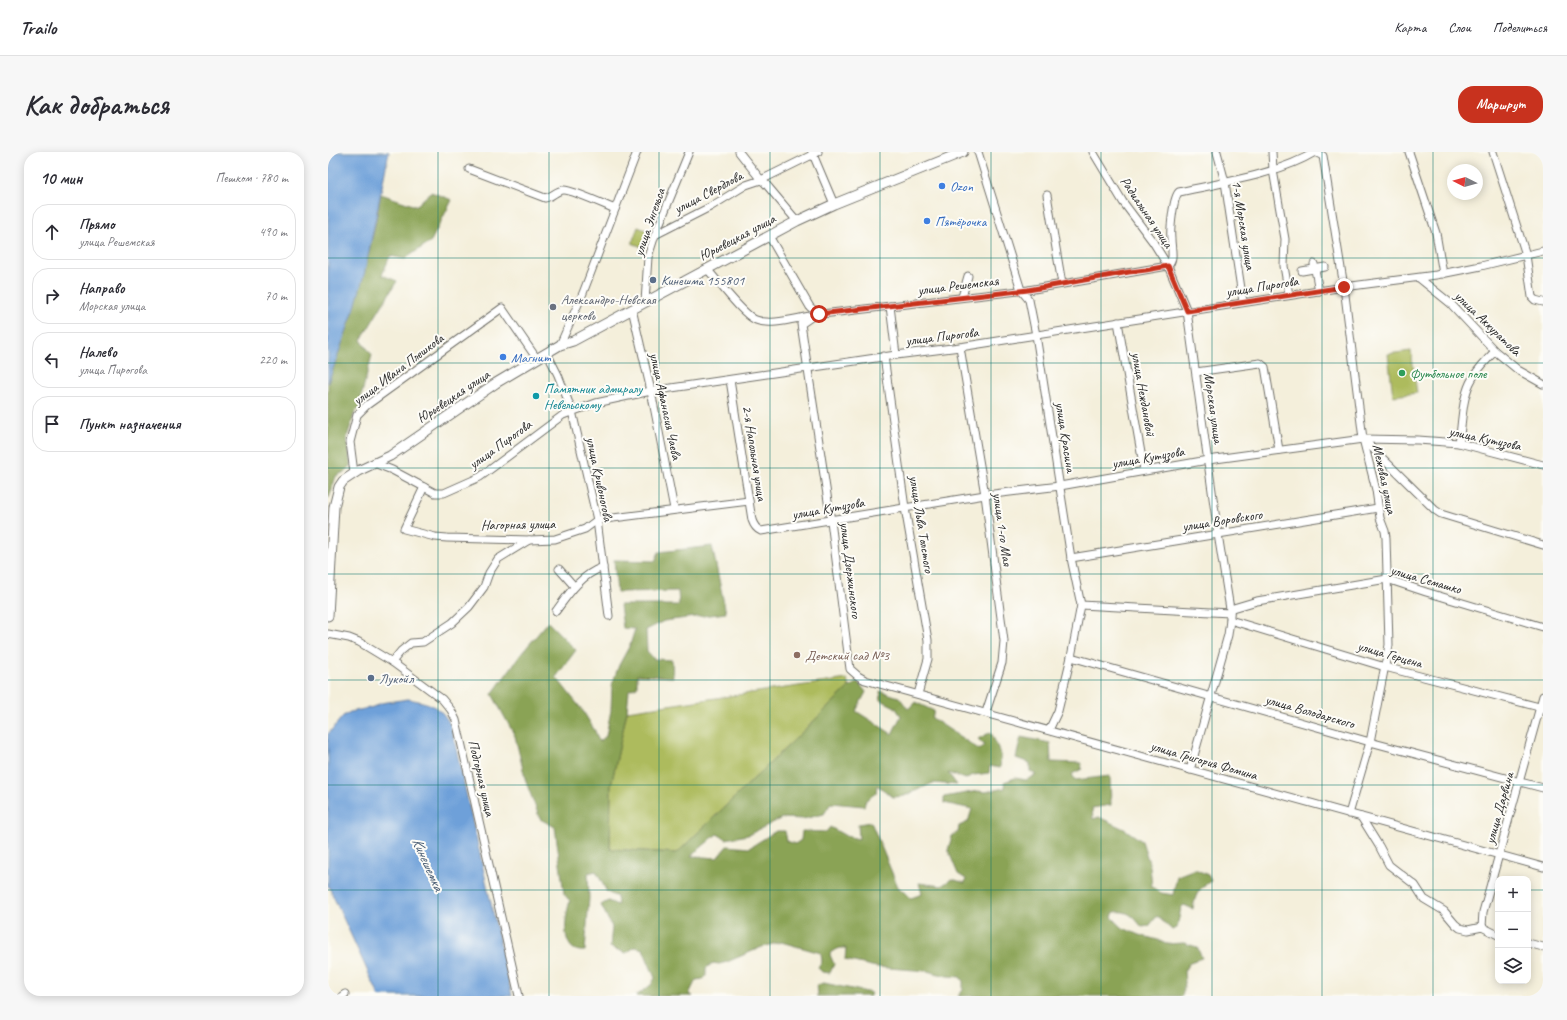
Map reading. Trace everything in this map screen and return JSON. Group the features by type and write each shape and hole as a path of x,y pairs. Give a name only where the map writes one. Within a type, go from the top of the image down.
{"main road":[{"name":"Юрьевецкая улица","path":"328,616 334,506 339,487 343,481 354,473 390,456 496,383 560,345 573,341 797,221 834,204 963,152"}],"street":[{"path":"560,345 583,293 637,152"},
{"name":"улица Энгельса","path":"645,302 648,257 655,235 689,152"},
{"path":"739,152 797,221"},
{"name":"улица Красина","path":"978,152 1021,290 1029,300 1036,335 1071,558 1081,605 1058,712 1048,730"},
{"name":"Радиальная улица","path":"1093,152 1123,202 1153,242 1168,266"},
{"name":"1-я Морская улица","path":"1217,152 1225,182 1243,302"},
{"path":"1272,152 1273,170 1285,239 1284,266 1288,295"},
{"path":"1168,266 1172,260 1171,233 1176,194 1179,192 1273,170 1300,161 1315,152"},
{"name":"Межевая улица","path":"1315,152 1323,156 1344,287 1363,439 1376,490 1380,518 1385,531 1389,645 1370,742 1349,814"},
{"path":"1409,152 1436,233 1443,274"},
{"path":"1493,152 1526,255 1532,298 1543,302"},
{"path":"814,153 834,204"},
{"name":"улица Свердлова","path":"655,235 710,207 746,185 761,180 814,153"},
{"path":"469,169 545,198 550,197 556,191 566,190 615,209"},
{"path":"1047,195 1062,284"},
{"path":"769,236 810,307 821,313"},
{"name":"улица Пирогова","path":"374,463 435,493 444,493 480,477 553,421 572,411 596,403 651,391 884,356 960,347 1288,295 1443,274 1543,251"},
{"name":"улица Решемская","path":"707,269 744,311 756,320 774,322 821,313 833,313 1021,290 1168,266"},
{"name":"Морская улица","path":"1168,266 1187,311 1230,614 1228,634 1190,770"},
{"path":"1314,266 1319,291"},
{"path":"1302,271 1314,266 1325,267"},
{"path":"962,297 968,276"},
{"name":"улица Аккуратова","path":"1418,278 1450,303 1494,351 1518,370 1543,384"},
{"path":"890,306 896,355"},
{"name":"улица Ивана Плешкова","path":"354,473 350,442 356,415 502,308 537,359"},
{"name":"улица Афанасия Чаева","path":"632,309 651,391 674,510"},
{"name":"улица Дзержинского","path":"814,315 801,324 831,521 850,669 858,676"},
{"name":"улица Неждановой","path":"1118,322 1144,470"},
{"name":"улица 1-го Мая","path":"960,347 985,495 1004,641 1002,663 986,712"},
{"path":"1459,443 1465,400 1470,384 1478,369 1494,351"},
{"name":"улица Кривоногова","path":"547,353 558,375 572,411 597,520 610,616"},
{"name":"улица Льва Толстого","path":"884,356 905,508 928,640 928,659 918,694"},
{"path":"1196,372 1260,363 1263,364 1265,367 1279,450"},
{"name":"2-я Напольная улица","path":"730,380 752,520 757,530"},
{"path":"1363,439 1435,510 1441,514 1543,545"},
{"name":"улица Кутузова","path":"757,530 767,531 985,495 1060,486 1144,470 1208,460 1363,439 1418,440 1459,443 1543,465"},
{"name":"Нагорная улица","path":"424,487 404,529 435,537 529,540 555,539 585,529 597,520 749,501"},
{"name":"улица Воровского","path":"1071,558 1378,508"},
{"path":"392,662 401,651 411,643 423,642 452,623 469,607 484,587 489,573 498,559 529,540"},
{"path":"556,611 574,586 596,570 603,567"},
{"path":"559,570 574,586"},
{"name":"улица Семашко","path":"1230,614 1257,601 1387,579 1543,627"},
{"name":"улица Герцена","path":"1081,605 1230,614 1385,667 1542,708"},
{"name":"Подгорная улица","path":"328,634 349,638 392,662 442,699 451,710 456,720 519,996"},
{"name":"улица Володарского","path":"1071,657 1370,742 1543,788"},
{"name":"улица Григория Фомина","path":"858,676 865,680 986,712 1543,867"},
{"name":"улица Дарвина","path":"1482,927 1483,912 1542,708 1543,696"},
{"path":"1361,817 1389,865 1415,886 1424,899 1444,911 1455,924 1468,930 1482,927 1495,934"},
{"path":"1531,944 1543,947"}],"green space":[{"path":"431,192 452,200 431,241 405,259 390,256 382,275 397,281 361,340 372,355 361,397 365,403 355,412 347,437 351,465 348,470 336,476 329,498 328,383 355,307 374,231 381,194 416,206"},
{"path":"638,227 648,231 642,247 632,243"},
{"name":"Футбольное поле","path":"1411,351 1417,393 1393,396 1388,354"},
{"path":"712,546 726,613 664,621 646,630 647,651 654,659 672,660 673,677 637,675 637,687 629,690 627,711 611,786 610,849 677,853 849,687 858,682 866,692 856,711 892,734 901,716 895,707 881,700 880,691 899,697 908,709 915,702 934,711 932,718 980,750 984,745 978,739 991,732 1001,755 1000,768 990,766 989,773 973,775 966,779 948,773 957,785 933,783 904,796 893,797 877,785 876,793 866,800 864,806 831,803 824,814 803,819 782,818 748,835 726,839 717,834 691,856 717,858 727,846 749,848 776,831 785,831 787,841 795,844 801,840 802,831 826,832 830,827 846,836 859,839 858,824 871,822 898,887 911,898 922,894 919,883 941,886 952,879 965,883 966,879 958,874 948,850 952,836 958,832 959,826 968,822 972,809 944,803 944,797 1005,788 1004,782 1015,778 1026,780 1036,775 1030,771 1030,763 1016,758 1021,737 1050,743 1051,762 1081,763 1082,769 1072,774 1075,780 1110,776 1111,805 1092,808 1093,819 1099,817 1126,830 1142,841 1150,866 1152,887 1161,893 1173,895 1177,876 1195,869 1208,875 1211,881 1198,893 1193,909 1184,905 1181,908 1177,928 1172,930 1157,916 1149,926 1142,927 1127,913 1114,912 1112,917 1123,928 1139,935 1158,940 1166,944 1184,943 1197,947 1202,958 1190,962 1184,971 1185,983 1182,996 958,996 963,990 963,981 960,977 947,976 927,971 876,967 845,960 846,948 840,948 831,952 830,955 834,964 830,973 822,972 818,968 822,962 821,953 781,942 762,947 727,962 719,964 713,963 706,968 706,976 703,979 696,980 689,994 693,996 636,996 651,985 655,978 643,949 635,947 626,953 610,947 612,927 601,905 608,901 618,905 617,897 607,892 596,871 588,873 589,898 585,951 577,950 571,947 566,933 570,901 564,894 555,827 540,819 526,782 515,736 492,694 521,654 548,622 576,650 556,677 583,711 595,731 599,742 606,736 611,710 612,684 619,665 630,645 635,629 623,628 620,605 679,605 678,591 617,592 614,560 655,561 659,552"},
{"path":"847,679 849,687 677,853 610,849 611,786 627,711"},
{"path":"824,983 871,993 870,996 816,996 818,994 817,985"}],"water":[{"path":"328,152 389,152 365,271 355,307 328,383"},
{"name":"Кинешемка","path":"408,699 434,706 443,713 451,726 512,996 379,996 328,885 328,734 343,716 350,712 373,707 381,703"}],"place":[{"name":"Ozon","path":"942,186"},
{"name":"Пятёрочка","path":"927,221"},
{"name":"Кинешма 155801","path":"653,280"},
{"name":"Александро-Невская церковь","path":"553,307"},
{"name":"Магнит","path":"503,357"},
{"name":"Футбольное поле","path":"1402,373"},
{"name":"Памятник адмиралу Невельскому","path":"536,396"},
{"name":"Детский сад №3","path":"797,655"},
{"name":"Лукойл","path":"371,678"}],"route":[{"path":"819,314 998,294 1015,290 1028,290 1168,266 1187,311 1344,287"}]}
